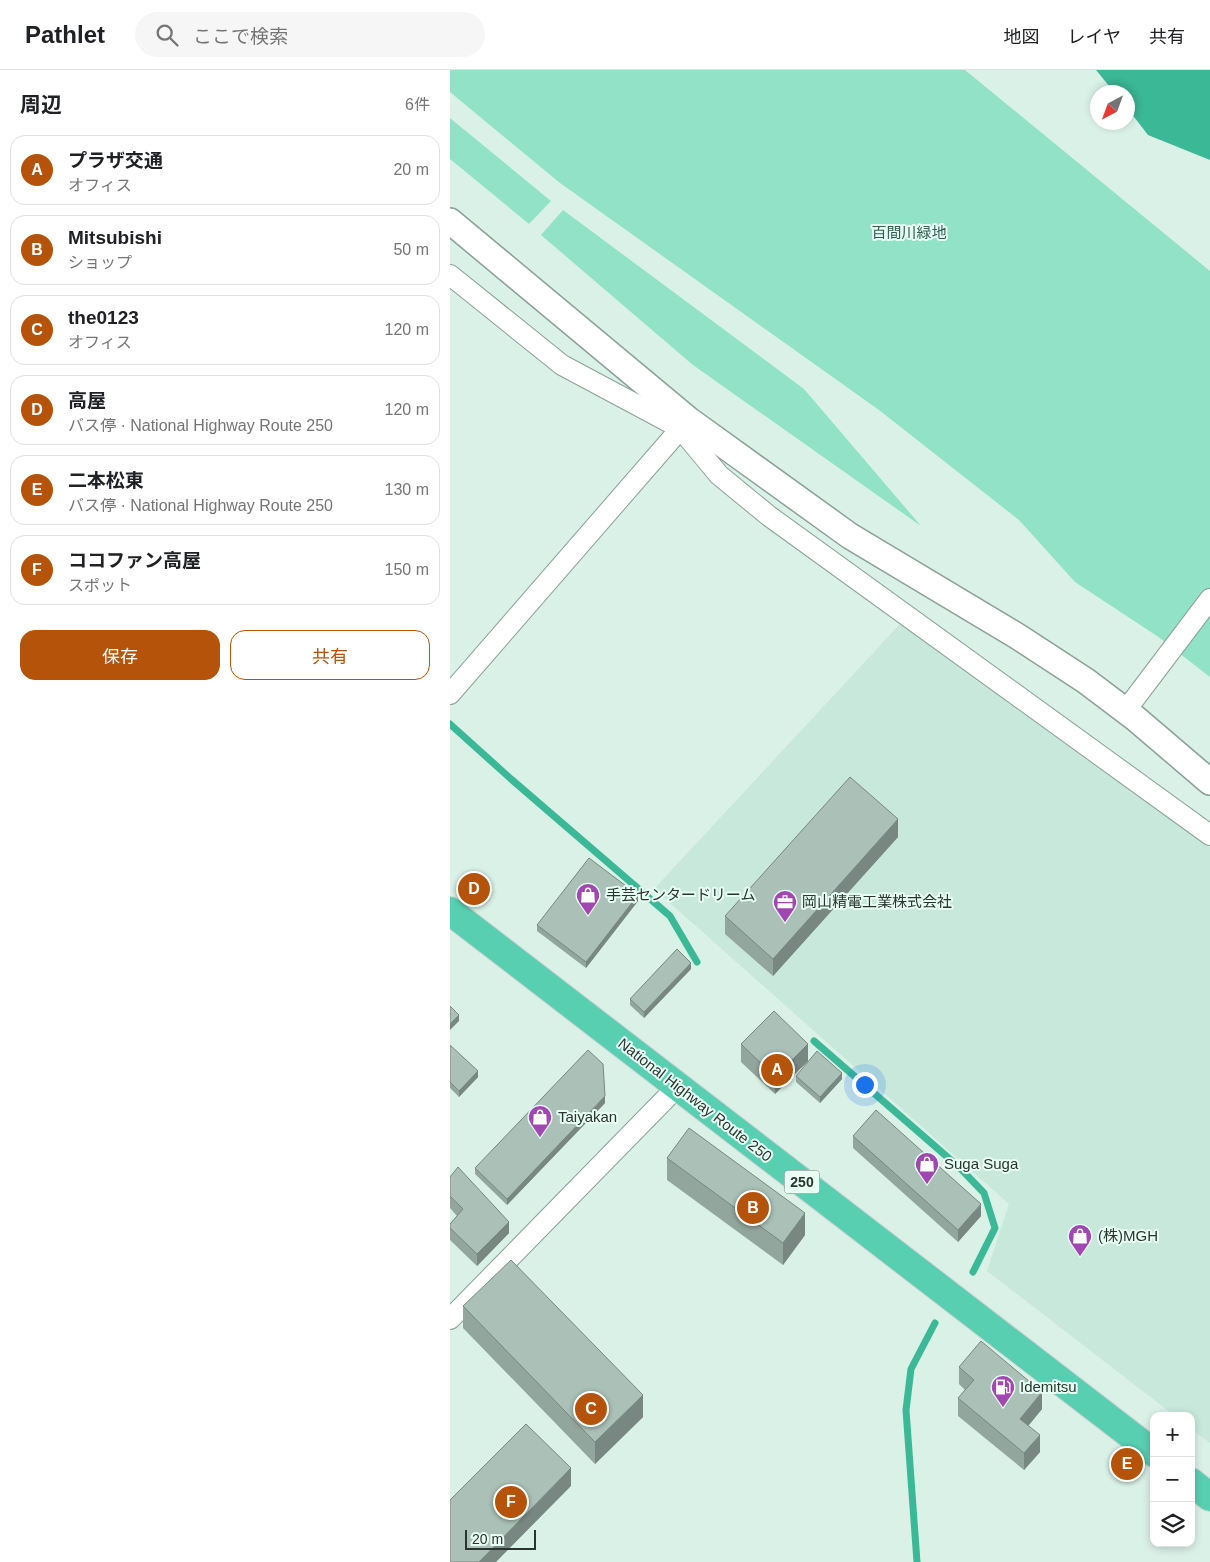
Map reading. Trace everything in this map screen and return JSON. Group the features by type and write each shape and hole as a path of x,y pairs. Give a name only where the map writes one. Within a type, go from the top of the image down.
{"highway":[{"name":"National Highway Route 250","path":"450,911 1150,1450"},
{"path":"1195,1485 1210,1497"}],"street":[{"path":"450,221 684,424 850,536 1017,636 1086,681 1126,710 1210,782"},
{"path":"450,275 562,365 684,424 719,475 769,516 1210,835"},
{"path":"450,694 637,481 684,424"},
{"path":"1126,710 1210,599"},
{"path":"450,1319 678,1086"}],"shaded area":[{"path":"1096,70 1210,70 1210,160 1148,135 1135,118 1135,85 1108,85"},
{"path":"900,624 1210,847 1210,1443 1195,1432 1195,1412 1170,1412 987,1271 1009,1204 654,889"}],"green space":[{"name":"百間川緑地","path":"450,70 965,70 1210,271 1210,677 1157,636 1075,582 1019,520 879,410 560,183 450,92"},
{"path":"450,118 551,201 529,224 450,159"},
{"path":"563,210 804,389 921,526 693,365 541,235"}],"building":[{"path":"850,777 898,819 773,959 725,916"},
{"name":"手芸センタードリーム","path":"589,858 638,895 586,962 537,925"},
{"path":"677,949 691,963 644,1012 630,999"},
{"path":"450,1006 459,1015 450,1024"},
{"path":"774,1011 808,1044 775,1077 741,1044"},
{"path":"450,1045 478,1071 459,1091 450,1082"},
{"name":"Taiyakan","path":"588,1050 603,1064 605,1096 507,1199 475,1168"},
{"path":"817,1051 842,1073 820,1097 796,1076"},
{"path":"876,1110 981,1204 958,1230 853,1136"},
{"path":"689,1128 805,1213 783,1243 667,1158"},
{"path":"458,1167 509,1222 477,1254 450,1228 450,1224 463,1209 450,1196 450,1177"},
{"path":"511,1260 643,1395 595,1442 463,1306"},
{"path":"981,1341 1042,1392 1020,1419 1040,1435 1024,1453 958,1398 974,1380 959,1367"},
{"path":"526,1424 571,1468 479,1562 450,1562 450,1500"}],"waterway":[{"path":"450,724 670,916 697,962"},
{"path":"814,1041 960,1168 984,1193 995,1228 973,1272"},
{"path":"917,1562 906,1410 911,1369 935,1323"}],"place":[{"name":"高屋","path":"474,889"},
{"name":"手芸センタードリーム","path":"588,916"},
{"name":"岡山精電工業株式会社","path":"785,923"},
{"name":"プラザ交通","path":"777,1070"},
{"name":"Taiyakan","path":"540,1138"},
{"name":"Suga Suga","path":"927,1185"},
{"name":"Mitsubishi","path":"753,1208"},
{"name":"(株)MGH","path":"1080,1257"},
{"name":"Idemitsu","path":"1003,1408"},
{"name":"the0123","path":"591,1409"},
{"name":"二本松東","path":"1127,1464"},
{"name":"ココファン高屋","path":"511,1502"}]}
